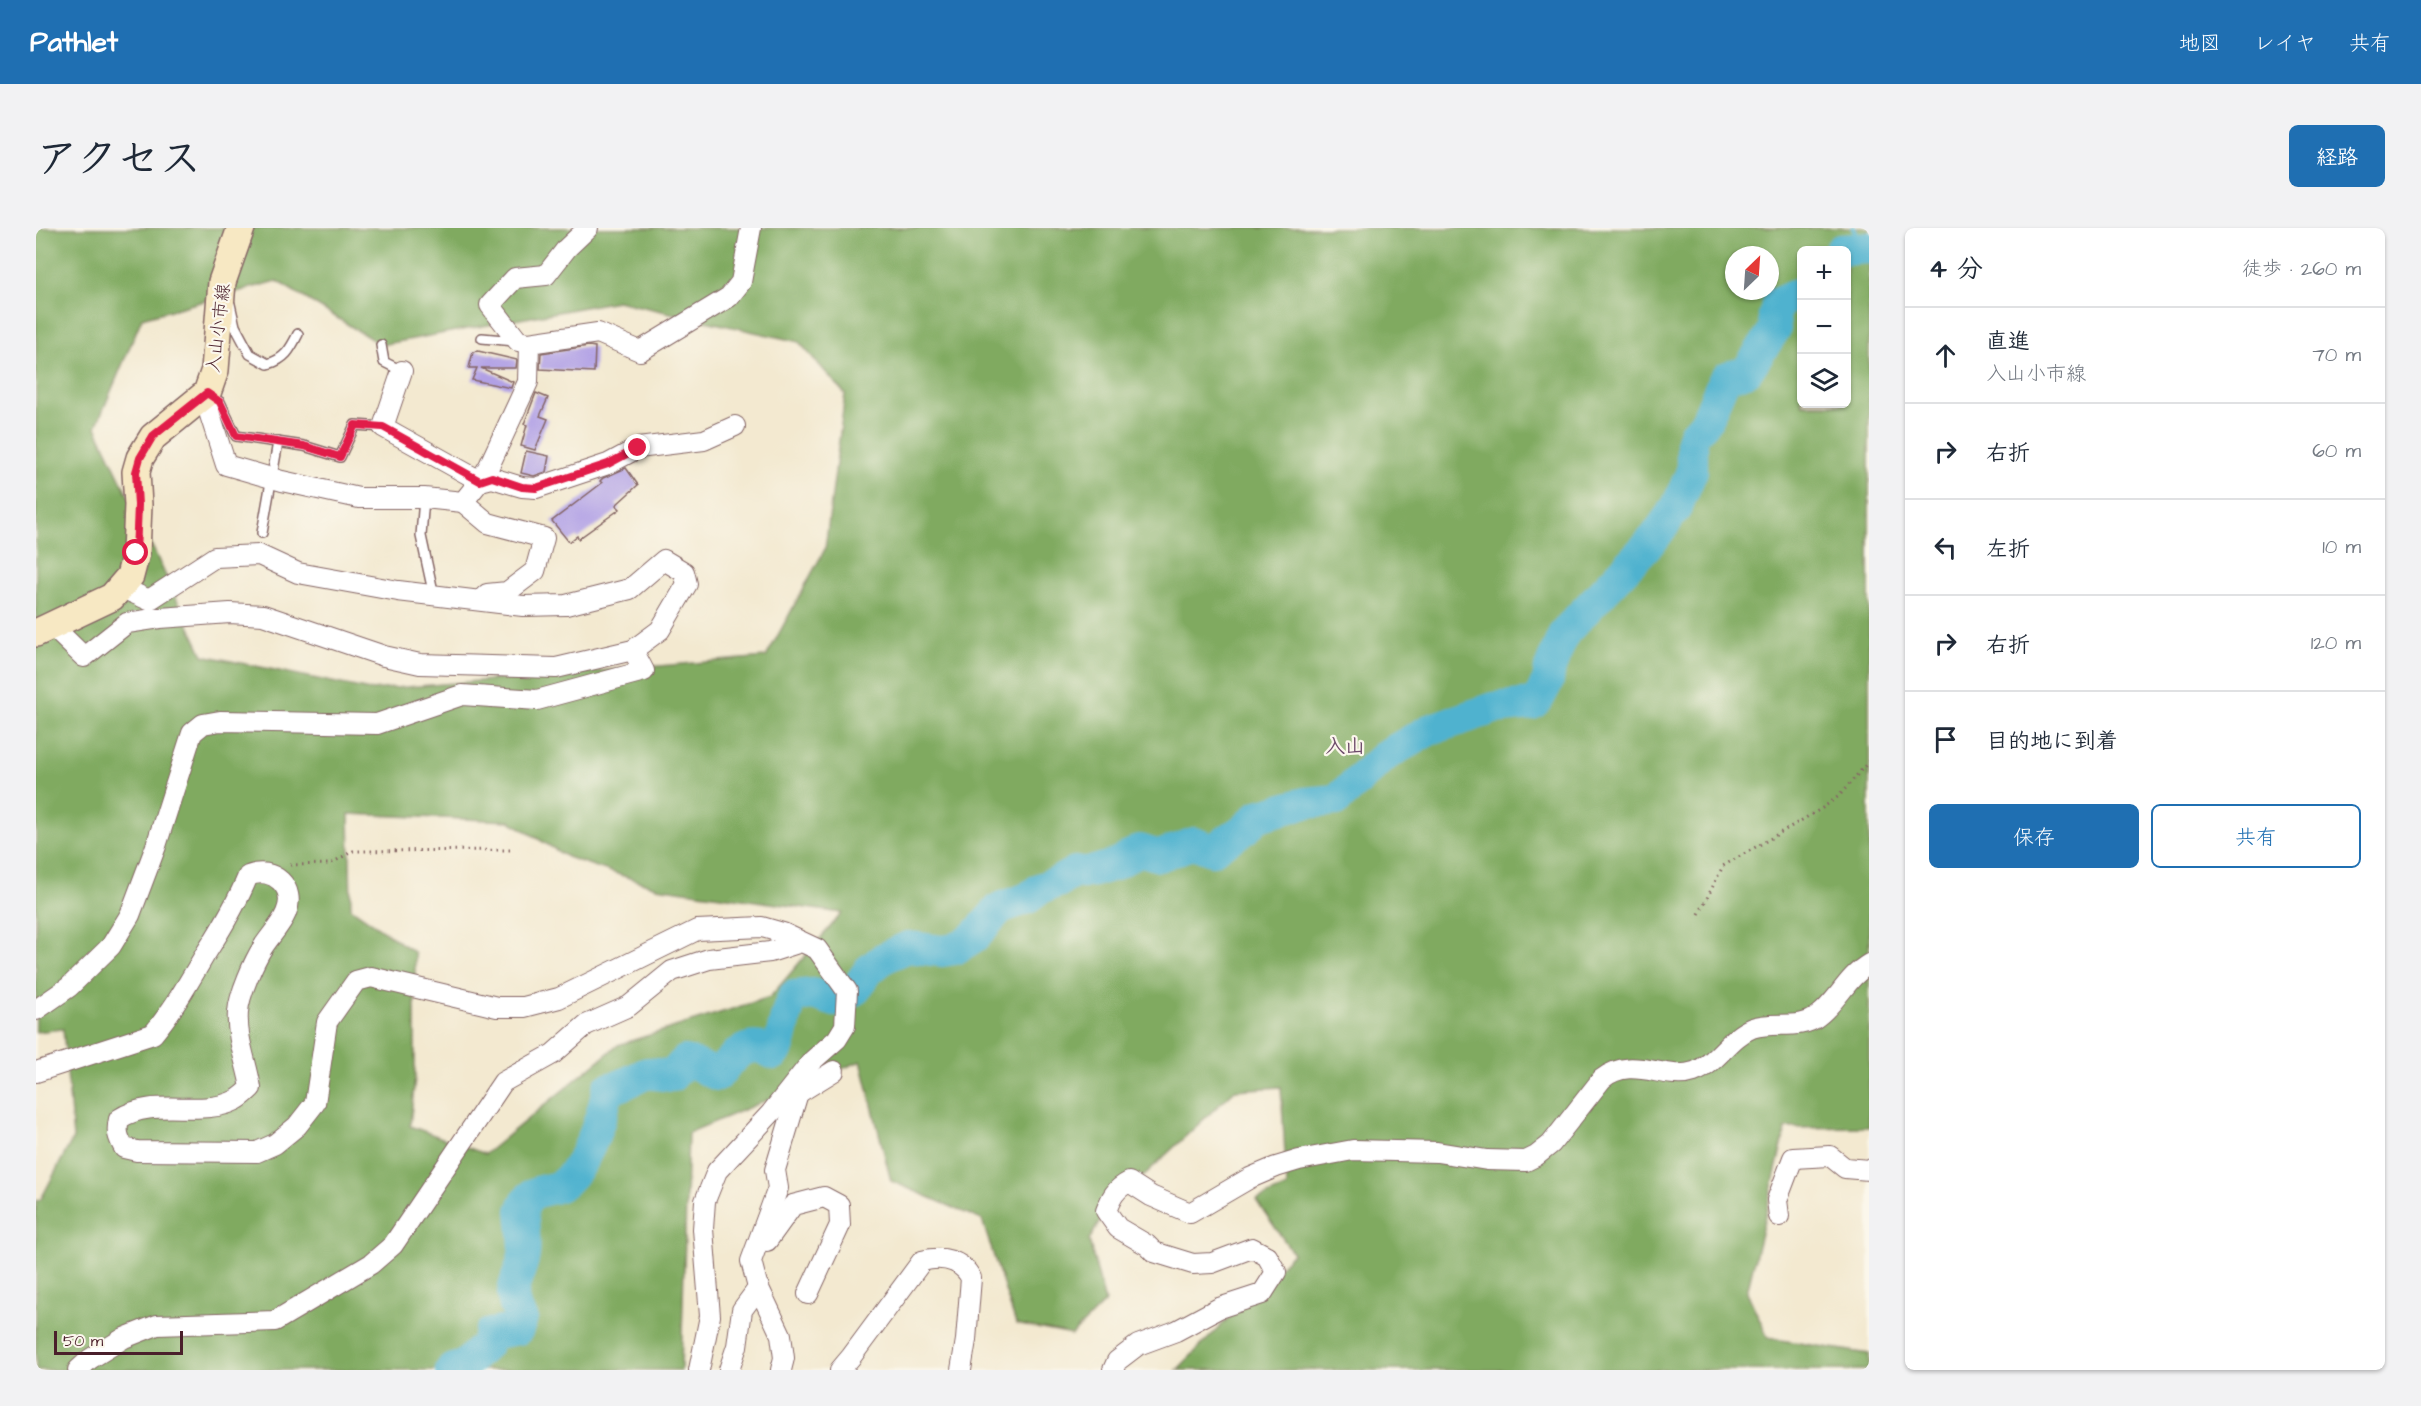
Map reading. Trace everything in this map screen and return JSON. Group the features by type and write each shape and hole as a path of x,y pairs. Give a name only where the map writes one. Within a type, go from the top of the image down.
{"main road":[{"name":"入山小市線","path":"44,629 112,597 130,576 136,553 138,505 136,472 140,458 153,436 207,393 215,370 222,282 241,228"}],"street":[{"path":"463,502 480,481 528,382 523,342 490,305 515,278 546,275 567,248 588,228"},
{"path":"523,342 598,333 640,351 729,297 741,282 751,228"},
{"path":"402,371 383,427 480,481 492,477 522,487 536,488 608,464 638,448 704,440 735,426"},
{"path":"207,393 210,415 226,465 359,498 424,498 463,502 488,523 544,538 535,571 507,592 487,594 479,601"},
{"path":"44,629 84,657 127,623 230,613 263,615 384,656 420,664 556,668 633,650 660,630 687,584 684,572 664,560 630,588 566,605 523,606 434,596 298,573 259,555 215,557 149,600 120,588"},
{"path":"36,1010 69,987 111,946 130,915 156,846 192,733 203,724 220,721 377,724 462,695 537,700 644,671 633,650"},
{"path":"36,1072 153,1034 165,1020 201,963 240,898 248,876 253,874 271,874 279,878 285,886 287,911 261,951 238,1009 238,1034 247,1063 251,1088 237,1100 220,1105 148,1109 128,1114 119,1119 117,1128 117,1136 124,1148 137,1151 257,1152 275,1144 297,1126 315,1103 327,1022 356,981 362,978 371,977 497,1007 524,1007 559,998 697,930 738,926 762,927 817,949 847,990 845,1026 837,1040 812,1061 775,1108 717,1171 705,1201 703,1229 710,1316 699,1370"},
{"path":"78,1370 90,1359 124,1338 157,1325 208,1321 275,1321 371,1264 393,1245 503,1082 553,1054 586,1025 629,1006 672,971 709,959 770,952 801,942"},
{"path":"1113,1370 1117,1361 1137,1345 1176,1331 1219,1308 1262,1294 1275,1272 1267,1256 1252,1248 1212,1263 1193,1264 1154,1252 1118,1228 1106,1211 1113,1193 1120,1186 1129,1182 1152,1196 1190,1213 1250,1178 1276,1167 1299,1160 1353,1150 1437,1152 1487,1160 1526,1161 1551,1144 1602,1079 1611,1071 1645,1068 1681,1074 1694,1072 1712,1062 1751,1028 1766,1024 1798,1024 1812,1021 1828,1007 1852,976 1869,964"},
{"path":"775,1108 834,1071"},
{"path":"781,1370 784,1358 782,1335 759,1287 750,1261 778,1188 775,1170 798,1093"},
{"path":"1779,1216 1778,1200 1793,1158 1830,1156 1845,1168 1869,1170"},
{"path":"756,1247 763,1248 793,1205 824,1197 839,1205 840,1225 808,1294"},
{"path":"840,1370 922,1261 934,1258 957,1262 966,1269 971,1278 961,1370"},
{"path":"729,1370 737,1346 742,1310 759,1287"}],"lane":[{"path":"222,282 236,326 250,354 268,364 279,361 290,351 298,334"},
{"path":"482,338 523,342"},
{"path":"381,345 384,362 402,371"},
{"path":"207,393 220,402 236,436 304,446 340,457 355,425 383,427"},
{"path":"262,533 278,442"},
{"path":"424,498 421,536 434,596"}],"path":[{"path":"1699,914 1723,866 1821,809 1839,796 1869,761"},
{"path":"289,865 330,864 353,852 513,850"}],"green space":[{"path":"36,228 1869,228 1869,1127 1786,1128 1747,1292 1768,1338 1869,1354 1869,1370 1177,1370 1293,1253 1256,1200 1287,1187 1281,1087 1235,1090 1106,1211 1089,1240 1105,1302 1072,1335 1016,1324 982,1220 891,1181 861,1061 688,1133 681,1370 36,1370 36,1201 41,1199 73,1138 63,1029 36,1032","holes":["277,281 381,345 617,301 799,342 845,394 825,549 766,657 370,690 203,655 96,427 142,318","349,814 510,821 567,857 656,887 842,913 770,997 618,1045 485,1154 410,1126 415,1077 415,953 351,908"]}],"building":[{"path":"595,347 594,372 540,369 541,353"},
{"path":"478,351 517,360 516,368 481,368 513,382 511,388 472,380 477,368 469,368 473,352"},
{"path":"536,393 548,398 540,416 548,419 535,450 521,446 527,425 524,424"},
{"path":"526,451 549,456 546,472 534,476 521,473"},
{"path":"626,468 638,485 616,505 620,509 578,539 577,536 569,542 552,521 602,483 600,481 603,478"}],"waterway":[{"path":"1853,228 1860,239 1859,250"},
{"path":"1851,249 1869,248"},
{"path":"451,1370 465,1365 487,1344 490,1334 518,1329 522,1318 516,1309 513,1293 524,1255 522,1211 530,1196 560,1185 574,1172 593,1138 608,1089 647,1073 672,1076 685,1061 718,1075 737,1055 748,1048 761,1048 775,1054 794,996 813,994 835,1001 856,989 869,970 884,958 908,947 942,951 955,949 974,937 1000,908 1028,898 1041,888 1058,882 1075,872 1091,872 1114,865 1140,850 1159,856 1194,843 1212,850 1246,828 1258,816 1305,803 1337,800 1386,755 1429,730 1494,708 1532,704 1539,698 1548,681 1550,668 1564,633 1655,537 1677,506 1692,471 1694,434 1706,421 1723,382 1727,377 1747,371 1775,329 1774,316 1778,303 1797,294"}],"district":[{"name":"入山","path":"1345,746"}],"route":[{"path":"136,553 138,505 136,472 140,458 153,436 207,393 220,402 236,436 304,446 340,457 355,425 383,427 480,481 492,477 522,487 536,488 608,464 638,448"}]}
